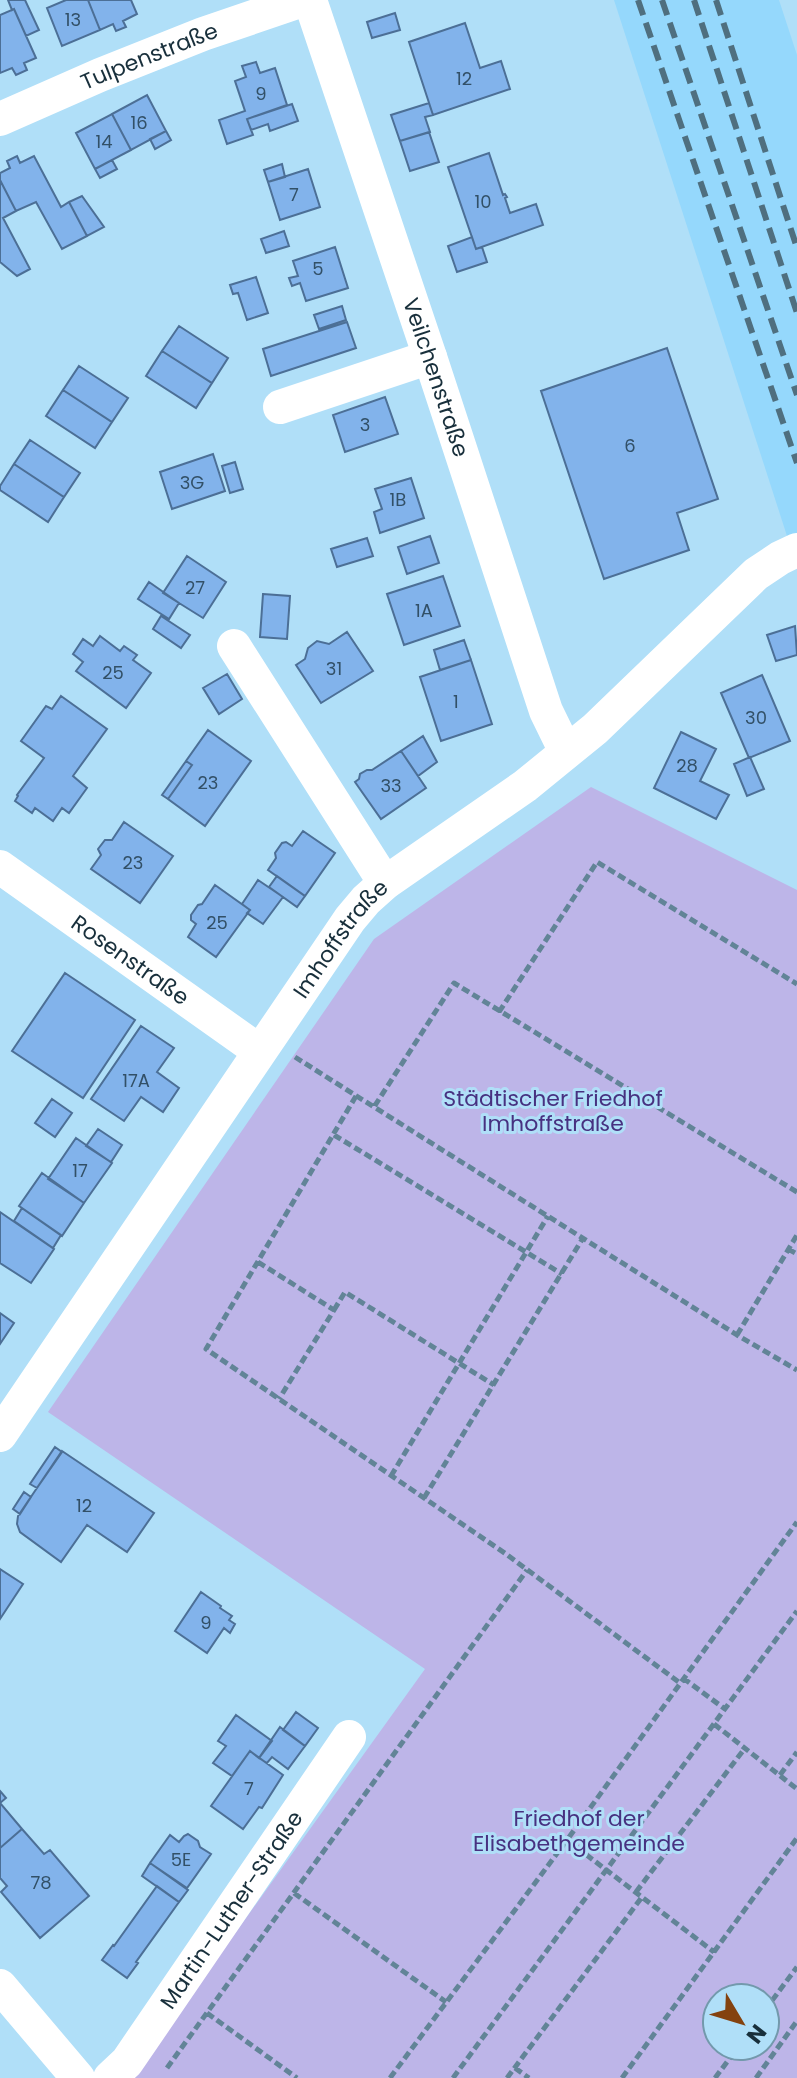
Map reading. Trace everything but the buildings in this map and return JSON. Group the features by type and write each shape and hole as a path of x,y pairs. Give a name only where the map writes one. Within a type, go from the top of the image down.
{"street":[{"name":"Tulpenstraße","path":"0,119 203,34 303,0"},
{"name":"Veilchenstraße","path":"310,0 546,711 566,752"},
{"path":"280,407 430,357"},
{"name":"Imhoffstraße","path":"0,1435 263,1045 366,900 385,883 525,786 595,729 756,574 797,550"},
{"path":"234,646 385,883"},
{"name":"Rosenstraße","path":"0,867 263,1045"},
{"name":"Martin-Luther-Straße","path":"110,2078 127,2062 349,1737"},
{"path":"0,1986 78,2078"}],"path":[{"path":"499,1012 597,862 797,984"},
{"path":"374,1107 454,983 797,1192"},
{"path":"263,1045 356,1096 797,1370"},
{"path":"356,1096 206,1349 725,1709"},
{"path":"334,1135 562,1274"},
{"path":"391,1476 548,1216"},
{"path":"737,1335 797,1235"},
{"path":"424,1498 583,1238"},
{"path":"788,1249 797,1254"},
{"path":"258,1262 334,1310"},
{"path":"279,1399 345,1292 494,1385"},
{"path":"390,2078 797,1522"},
{"path":"164,2072 527,1570"},
{"path":"453,2078 797,1611"},
{"path":"714,1724 797,1789"},
{"path":"636,1892 745,1748"},
{"path":"780,1775 797,1752"},
{"path":"622,2078 797,1838"},
{"path":"567,1840 714,1952"},
{"path":"294,1893 446,2002"},
{"path":"507,2078 642,1897"},
{"path":"781,1988 797,1967"},
{"path":"207,2013 297,2078"},
{"path":"756,2078 797,2021"},
{"path":"515,2068 529,2078"}],"shaded area":[{"path":"614,0 779,0 797,55 797,567"}],"green space":[{"path":"591,787 797,890 797,2078 131,2078 425,1669 48,1412 374,939"}],"railway":[{"path":"638,0 797,463"},
{"path":"662,0 797,395"},
{"path":"694,0 797,313"},
{"path":"716,0 797,248"}],"park label":[{"name":"Städtischer Friedhof Imhoffstraße","path":"553,1110"},
{"name":"Friedhof der Elisabethgemeinde","path":"579,1830"}]}
